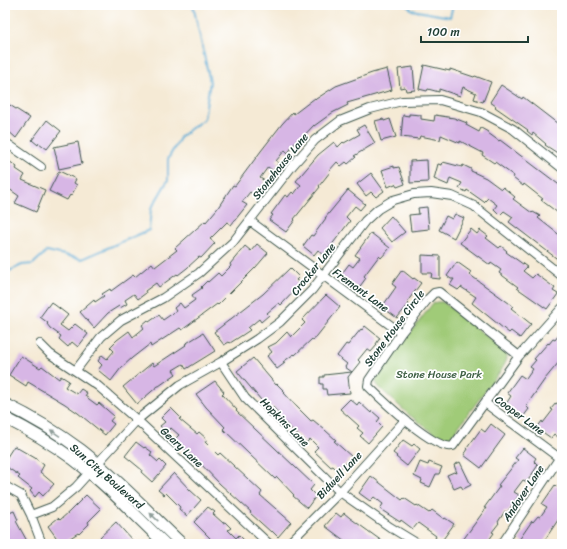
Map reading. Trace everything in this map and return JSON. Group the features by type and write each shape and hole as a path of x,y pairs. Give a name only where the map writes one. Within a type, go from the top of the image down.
{"street":[{"name":"Stonehouse Lane","path":"76,370 101,337 121,320 163,298 199,273 233,242 293,165 315,140 340,121 370,109 402,101 440,100 480,112 512,129 562,168"},
{"path":"5,142 41,167"},
{"name":"Crocker Lane","path":"31,515 52,507 76,487 137,420 180,385 258,339 280,322 312,290 365,221 378,209 394,200 414,194 431,193 452,196 474,206 562,276"},
{"name":"Fremont Lane","path":"250,221 401,333"},
{"name":"Stone House Circle","path":"440,292 519,356 453,446 448,447 440,444 405,420 368,386 368,380 401,333 434,293 440,292"},
{"path":"519,356 562,308"},
{"name":"Geary Lane","path":"40,344 50,354 98,386 137,420 269,544"},
{"name":"Hopkins Lane","path":"221,362 245,398 340,492 390,527 418,544"},
{"name":"Cooper Lane","path":"485,403 561,457"},
{"name":"Sun City Boulevard","path":"5,404 51,430 81,451 93,469 164,544"},
{"name":"Sun City Boulevard","path":"5,418 45,440 73,460 93,469 182,544"},
{"name":"Bidwell Lane","path":"288,544 340,492 405,420"},
{"name":"Andover Lane","path":"502,544 561,457"},
{"path":"5,486 21,495 31,515 42,544"}],"green space":[{"name":"Stone House Park","path":"443,302 504,350 507,355 502,369 450,438 440,438 408,414 376,383 376,378 433,303"}],"building":[{"path":"424,65 450,71 450,69 491,82 483,102 474,99 476,93 463,87 460,96 439,89 439,92 428,89 427,91 419,89"},
{"path":"413,67 415,90 406,91 405,87 400,88 398,69"},
{"path":"387,69 392,90 347,103 348,105 332,113 314,125 298,142 297,140 288,153 285,150 276,161 279,163 273,171 268,167 260,178 265,181 260,189 258,187 253,194 250,192 242,202 247,205 231,225 227,222 210,239 215,243 201,258 199,257 178,275 177,274 159,287 156,283 145,291 146,293 138,299 134,294 125,300 127,304 120,308 119,306 108,313 94,328 80,312 94,300 95,302 104,296 102,294 110,289 111,291 133,275 135,277 152,263 155,267 177,250 175,248 205,221 206,222 217,209 233,185 235,186 282,124 293,112 294,114 315,98 316,99 336,86"},
{"path":"501,85 522,99 523,97 562,127 562,156 545,145 546,144 533,133 532,135 527,131 528,130 490,102"},
{"path":"5,102 30,118 16,138 5,128"},
{"path":"409,114 421,115 421,119 434,121 435,115 454,118 467,123 466,125 479,132 481,128 499,141 500,140 562,187 562,216 541,200 543,199 524,184 523,186 513,178 514,176 495,162 494,163 482,155 483,153 460,141 460,143 441,135 440,140 420,136 419,139 401,137 403,115 409,116"},
{"path":"383,119 384,121 390,119 396,137 381,141 375,121"},
{"path":"47,120 61,131 47,149 39,143 38,145 32,140"},
{"path":"364,125 375,143 354,156 356,157 348,164 346,162 341,166 337,162 286,232 269,220 273,215 271,214 285,195 288,197 292,192 294,194 301,185 296,181 318,155 334,142 338,147 343,142 344,143 360,134 357,129"},
{"path":"78,142 82,164 59,169 54,147"},
{"path":"5,158 17,167 16,169 25,175 22,180 45,190 36,212 15,203 19,196 5,186"},
{"path":"427,160 428,182 410,183 410,161"},
{"path":"443,162 462,167 463,165 471,169 471,171 486,178 501,189 503,187 515,197 513,199 532,213 533,212 540,216 538,218 562,237 562,258 560,261 509,222 513,217 504,211 500,215 494,209 497,205 488,198 484,202 467,190 466,192 459,188 462,183 450,178 448,185 434,179 438,164 442,165"},
{"path":"394,166 394,168 399,167 405,184 397,187 395,184 388,187 382,170"},
{"path":"59,171 76,179 74,183 77,185 67,200 49,191"},
{"path":"371,173 384,191 376,197 371,192 366,196 357,184"},
{"path":"348,190 365,204 360,210 355,206 346,217 350,221 324,255 318,250 314,255 303,246 311,235 313,236 325,218"},
{"path":"427,207 429,229 411,231 409,215 419,214 418,208"},
{"path":"455,214 464,218 454,238 439,230 446,216 452,219"},
{"path":"391,216 405,232 392,242 380,228"},
{"path":"471,229 477,234 480,230 488,236 486,238 499,248 501,246 507,251 506,252 527,267 523,271 532,278 536,274 555,288 553,291 558,294 547,309 499,273 501,270 491,263 490,265 460,243"},
{"path":"371,233 390,248 381,258 379,256 364,276 366,278 358,289 340,276 349,264 353,267 360,258 355,255"},
{"path":"257,244 268,253 218,305 217,304 182,330 180,328 151,347 150,344 121,368 111,381 98,370 102,365 98,361 102,355 107,359 114,351 110,347 117,340 129,331 133,337 144,328 142,325 148,320 149,322 159,315 163,320 176,311 174,308 180,303 184,308 195,300 192,295 202,288 201,287 207,281 208,282 218,273 221,276 231,266 230,264 245,246 251,251"},
{"path":"422,255 440,256 440,279 431,278 432,273 422,273"},
{"path":"457,262 471,272 470,275 513,306 511,308 531,324 520,338 511,331 509,333 472,303 476,297 461,287 458,290 450,285 454,279 447,276"},
{"path":"290,268 299,277 296,280 301,284 281,305 279,303 267,313 269,315 261,322 259,319 248,328 250,330 230,343 229,342 224,345 214,332 263,294"},
{"path":"402,270 413,279 414,278 421,283 407,302 409,304 397,318 382,307 396,287 392,284"},
{"path":"326,295 340,307 313,341 312,339 295,355 294,354 283,362 285,363 277,369 267,356 272,352 268,347 276,343 287,332 291,337 305,323 302,320"},
{"path":"51,302 68,315 60,325 68,331 75,324 88,334 78,347 72,342 68,347 59,339 61,336 50,328 47,324 48,323 40,317"},
{"path":"365,326 380,338 376,344 377,345 371,352 367,349 358,360 360,362 352,372 345,367 347,364 337,356 346,344 348,345"},
{"path":"562,331 562,364 559,362 545,379 526,406 529,409 523,417 506,404 511,396 507,393 520,375 526,379 533,369 530,367 536,360 534,359 548,343 549,344 553,339 555,340"},
{"path":"203,333 215,351 186,369 183,364 173,370 176,374 158,386 137,404 123,387 152,363 154,366"},
{"path":"21,356 40,368 42,366 59,379 61,376 69,381 65,387 77,394 81,389 87,393 85,396 97,405 99,403 114,416 110,421 114,424 105,435 65,404 28,382 26,386 9,375"},
{"path":"253,358 276,385 277,384 285,392 284,393 311,421 313,420 325,430 336,440 334,441 352,457 338,471 333,466 331,467 314,451 318,447 310,439 306,443 284,423 277,416 279,414 272,406 270,408 261,400 240,375 237,371"},
{"path":"352,372 348,377 350,393 327,395 326,389 323,389 323,384 320,384 320,377 324,377 324,375"},
{"path":"215,381 224,392 222,394 237,410 236,411 314,485 310,490 316,496 307,508 293,496 294,495 277,477 275,479 223,429 225,427 196,394"},
{"path":"350,399 357,405 359,402 371,413 372,411 380,418 377,422 382,427 368,443 360,436 363,433 357,428 359,426 340,409"},
{"path":"562,399 562,432 558,437 554,434 551,438 537,428 553,410 551,409 556,403 558,404"},
{"path":"171,408 181,418 179,419 197,434 199,432 207,439 205,442 218,455 220,453 262,492 260,495 291,522 278,537 250,513 251,512 220,484 197,460 174,440 179,435 171,428 166,432 160,426 165,422 161,418"},
{"path":"491,424 505,435 481,468 464,455 468,449 467,448 481,429 485,432"},
{"path":"403,440 412,446 414,444 420,449 407,466 393,453"},
{"path":"136,442 152,452 150,455 158,462 160,460 166,466 152,482 141,472 142,470 125,456"},
{"path":"14,446 44,465 40,472 54,484 43,496 39,492 35,497 30,491 32,489 18,478 20,476 5,465 5,460"},
{"path":"523,448 536,458 534,461 538,465 527,482 523,480 514,492 519,495 507,513 505,511 498,522 499,523 492,532 494,533 486,544 460,544 486,508 484,508 500,486 498,485 518,460 515,458"},
{"path":"420,462 428,465 429,462 442,467 439,474 436,474 430,487 421,483 422,480 414,476"},
{"path":"460,462 471,485 463,489 461,486 454,489 447,475 454,472 457,473 454,465"},
{"path":"174,473 201,500 187,516 166,493 164,495 158,490"},
{"path":"371,476 402,500 404,498 429,513 432,510 454,524 441,542 435,538 436,536 418,523 413,529 401,520 400,522 380,509 383,504 374,497 370,501 359,493"},
{"path":"562,480 562,514 542,544 524,544 519,540 532,521 533,522 538,516 540,517 547,507 542,504 555,485 557,487"},
{"path":"86,495 101,509 79,534 78,533 61,544 48,526 58,518 60,520"},
{"path":"208,507 215,512 213,514 231,528 228,530 236,538 239,535 245,541 243,544 205,544 210,538 194,522"},
{"path":"14,511 18,520 16,521 27,541 20,544 5,544 5,515"},
{"path":"336,513 341,517 344,513 386,544 349,544 325,526"},
{"path":"116,522 132,540 128,544 107,544 100,537"}],"waterway":[{"path":"5,273 22,265 33,264 47,251 82,259 149,230 151,209 168,180 168,159 181,136 204,119 210,82 193,5"},
{"path":"407,5 412,10 450,17 453,5"},
{"path":"556,5 562,19"}]}
